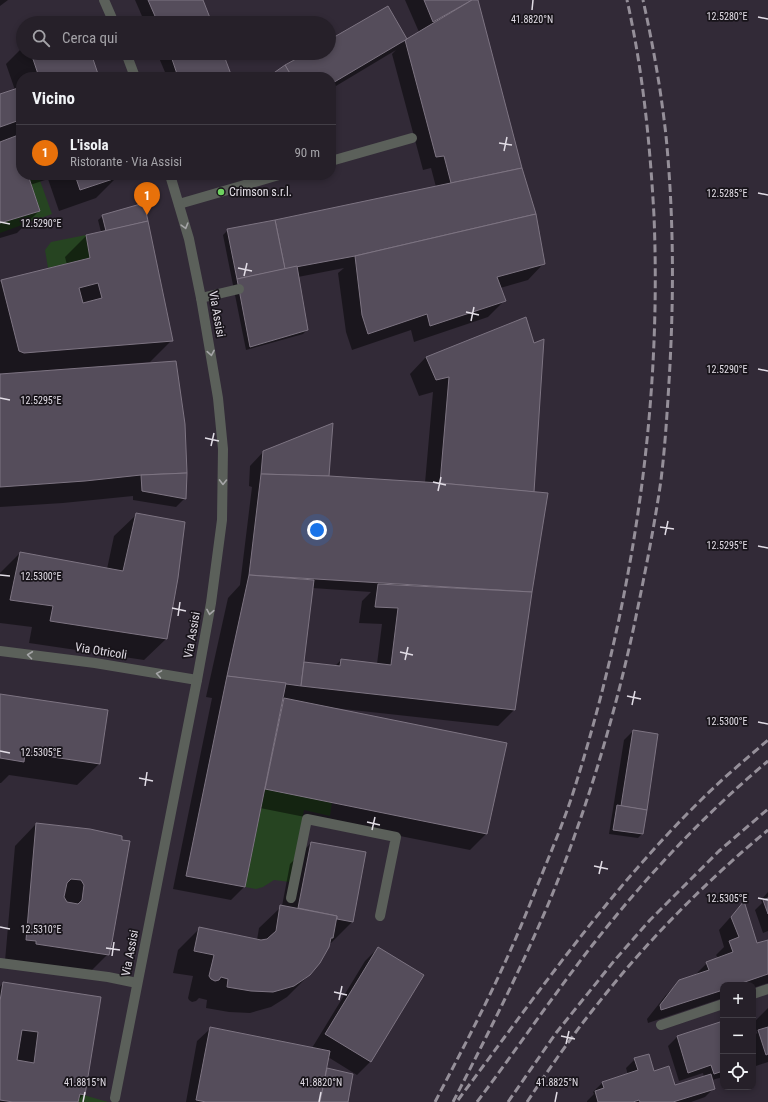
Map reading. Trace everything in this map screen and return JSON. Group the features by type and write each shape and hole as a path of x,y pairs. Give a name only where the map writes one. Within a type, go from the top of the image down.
{"street":[{"path":"104,0 111,16"},
{"path":"129,60 134,72"},
{"path":"336,159 412,138"},
{"name":"Via Assisi","path":"115,1098 198,680 212,603 222,520 222,432 218,398 201,298 189,239 172,180"},
{"path":"179,204 263,180"},
{"path":"201,298 239,289"},
{"name":"Via Otricoli","path":"0,651 95,663 198,680"},
{"path":"291,898 307,819 382,834 396,837 380,916"},
{"path":"0,963 85,974 137,983"},
{"path":"756,993 768,989"},
{"path":"661,1025 720,1005"}],"green space":[{"path":"30,180 40,180 52,214 0,233 0,223 40,211"},
{"path":"86,235 90,258 48,268 45,250 51,242"},
{"path":"265,789 332,802 330,816 304,810 290,882 274,880 263,887 256,889 245,887"},
{"path":"80,1094 108,1102 78,1102"}],"building":[{"path":"148,0 203,0 209,16 155,16"},
{"path":"424,0 472,0 433,22"},
{"path":"472,0 478,0 522,168 451,183 444,156 436,157 405,40"},
{"path":"388,6 407,39 336,81 336,72 289,72 285,65 294,60 336,60 336,36"},
{"path":"33,60 93,60 97,72 37,72"},
{"path":"172,60 226,60 230,72 176,72"},
{"path":"285,65 289,72 275,72"},
{"path":"16,89 16,121 0,127 0,94"},
{"path":"16,136 16,180 30,180 40,211 0,223 0,142"},
{"path":"522,168 536,214 355,256 285,269 275,220"},
{"path":"77,180 110,180 80,190"},
{"path":"144,203 148,221 106,231 102,215"},
{"path":"536,214 545,264 497,277 506,301 430,326 427,314 368,334 362,315 355,256"},
{"path":"275,220 285,269 237,279 227,229"},
{"path":"148,221 173,341 24,353 19,351 1,280 90,258 86,235","holes":["98,283 102,298 83,303 79,288"]},
{"path":"297,266 308,330 250,347 237,279"},
{"path":"526,317 534,343 544,339 534,492 440,483 449,377 436,380 426,357"},
{"path":"176,361 185,424 187,473 141,475 85,481 0,487 0,374"},
{"path":"333,423 329,476 261,474 263,451"},
{"path":"187,473 186,499 142,491 141,475"},
{"path":"261,474 329,476 440,483 548,493 532,592 249,575"},
{"path":"136,513 185,522 178,578 167,639 50,621 53,606 10,600 20,552 123,571"},
{"path":"249,575 314,580 301,686 227,676"},
{"path":"378,584 532,592 515,710 301,686 304,662 340,666 341,659 391,665 398,608 375,607"},
{"path":"227,676 286,683 245,887 186,876"},
{"path":"0,694 108,710 100,764 25,753 24,762 0,758"},
{"path":"284,698 507,743 487,834 265,789"},
{"path":"633,730 658,734 647,810 621,806"},
{"path":"617,805 647,810 643,834 613,830"},
{"path":"36,823 90,829 122,836 122,840 130,841 109,955 36,944 36,941 26,940","holes":["71,879 81,880 84,885 82,900 78,904 67,902 64,897 67,883"]},
{"path":"311,842 366,852 353,922 337,919 337,916 298,908"},
{"path":"768,898 768,914 763,900"},
{"path":"744,901 757,943 768,940 768,974 745,982 720,982 720,991 661,1010 660,1005 679,980 709,970 706,962 733,952 729,941 739,937 731,917"},
{"path":"280,905 337,916 333,938 331,938 329,947 320,963 310,975 294,986 273,992 251,991 227,987 228,979 221,977 219,980 215,981 211,979 209,976 214,955 194,951 199,927 261,940 267,939 276,931"},
{"path":"378,947 424,975 371,1062 325,1034"},
{"path":"3,982 101,997 85,1095 80,1094 78,1102 13,1102 0,1100 0,1001","holes":["22,1030 38,1032 34,1063 17,1060"]},
{"path":"720,1022 720,1072 714,1074 711,1065 688,1073 677,1036"},
{"path":"210,1027 330,1051 320,1102 206,1102 196,1100"},
{"path":"768,1027 768,1054 766,1055 758,1030"},
{"path":"649,1054 654,1071 669,1066 675,1085 711,1074 715,1089 673,1102 640,1102 639,1100 633,1102 598,1102 595,1091 604,1088 602,1082 638,1070 634,1058"},
{"path":"327,1068 353,1074 348,1102 320,1102"}],"railway":[{"path":"435,1102 507,958 565,816 594,723 612,652 627,580 639,508 647,436 653,363 655,289 654,216 648,135 642,81 627,0"},
{"path":"453,1102 516,977 550,900 576,833 618,696 634,626 655,517 661,480 669,382 672,320 672,228 669,167 664,119 643,0"},
{"path":"458,1100 574,945 636,870 702,799 768,740"},
{"path":"477,1102 579,962 632,896 707,816 768,761"},
{"path":"508,1102 556,1033 614,961 650,920 719,851 768,809"},
{"path":"527,1102 578,1029 635,959 699,892 768,830"}],"place":[{"name":"Crimson s.r.l.","path":"221,192"},
{"name":"L'isola","path":"147,215"}]}
